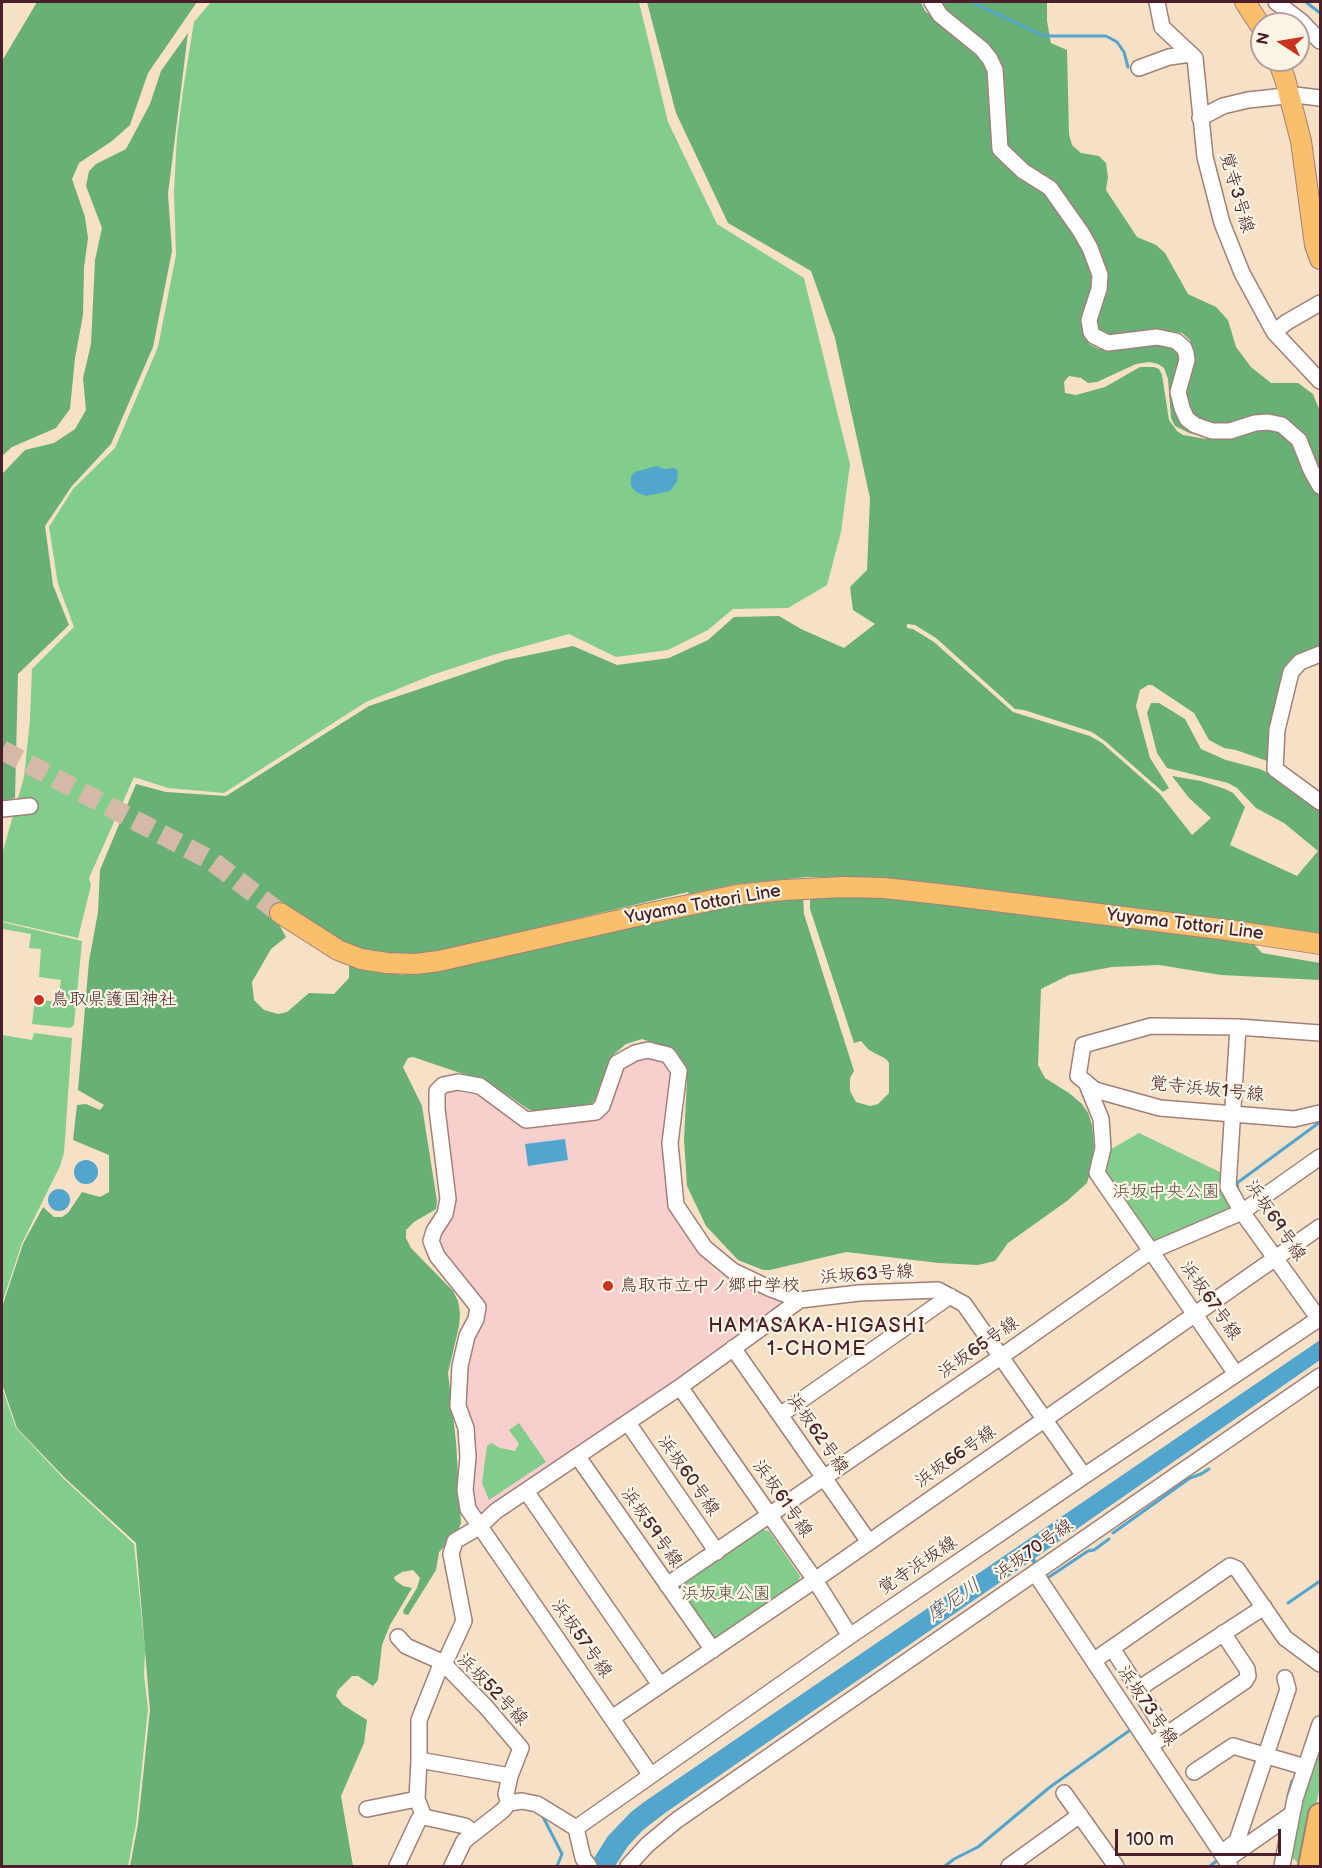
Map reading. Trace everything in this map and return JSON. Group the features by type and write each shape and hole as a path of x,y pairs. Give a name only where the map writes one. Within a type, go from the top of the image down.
{"highway":[{"path":"1310,1866 1320,1815"},
{"path":"1317,1866 1320,1853"}],"main road":[{"path":"1282,72 1300,141 1315,245 1320,260"},
{"name":"Yuyama Tottori Line","path":"280,913 338,950 361,959 415,964 439,961 646,914 737,896 784,890 857,887 928,893 1320,944"}],"street":[{"path":"932,2 940,15 982,49 990,59 995,70 1000,149 1023,171 1050,188 1081,232 1089,248 1100,275 1100,289 1089,320 1094,336 1108,343 1156,336 1176,341 1184,348 1187,360 1179,393 1187,419 1195,425 1212,431 1230,431 1255,423 1268,422 1282,426 1299,440 1320,486"},
{"path":"1157,2 1162,27 1191,54"},
{"path":"1276,2 1302,21 1320,41"},
{"path":"1139,68 1169,57 1191,54"},
{"name":"覚寺3号線","path":"1191,54 1195,58 1205,157 1222,223 1244,278 1274,332 1320,381"},
{"path":"1200,118 1223,105 1248,100 1294,95 1320,98"},
{"path":"1274,332 1320,303"},
{"path":"1320,654 1300,662 1291,672 1277,730 1275,769 1320,802"},
{"path":"2,809 30,806"},
{"path":"1086,1082 1078,1076 1083,1045 1152,1026 1238,1027 1320,1033"},
{"name":"浜坂69号線","path":"1238,1027 1228,1187 1242,1212 1320,1319"},
{"name":"浜坂57号線","path":"650,1774 468,1509 465,1490 468,1457 466,1428 458,1406 460,1366 467,1336 476,1319 478,1307 437,1256 431,1241 434,1231 445,1214 448,1199 437,1091 443,1084 458,1082 480,1086 526,1120 596,1112 602,1106 617,1063 635,1053 648,1050 668,1055 679,1071 670,1143 676,1205 705,1248 733,1271 800,1300"},
{"name":"覚寺浜坂1号線","path":"1086,1082 1095,1090 1160,1108 1294,1119 1320,1113"},
{"name":"浜坂67号線","path":"1086,1082 1101,1119 1103,1148 1097,1173 1236,1374"},
{"name":"浜坂65号線","path":"667,1585 1002,1356 1150,1251 1242,1212 1320,1156"},
{"name":"浜坂66号線","path":"612,1718 815,1580 1320,1227"},
{"name":"浜坂63号線","path":"442,1662 447,1658 464,1621 451,1554 455,1541 479,1527 496,1511 680,1387 800,1300 859,1293 938,1290 950,1296"},
{"path":"780,1415 950,1296 964,1304 1084,1476"},
{"name":"覚寺浜坂線","path":"576,1827 1084,1476 1320,1319"},
{"name":"浜坂62号線","path":"733,1348 869,1542"},
{"name":"浜坂70号線","path":"628,1866 646,1845 677,1820 1320,1376"},
{"name":"浜坂61号線","path":"680,1387 771,1515 850,1636"},
{"name":"浜坂60号線","path":"628,1423 717,1552"},
{"name":"浜坂59号線","path":"578,1457 713,1650"},
{"path":"526,1491 660,1685"},
{"path":"1099,1657 1230,1566 1237,1569 1285,1638 1320,1664"},
{"name":"浜坂73号線","path":"1035,1573 1226,1860"},
{"path":"1138,1689 1263,1607"},
{"path":"1112,1648 1138,1689 1162,1738 1245,1681 1248,1676 1247,1669 1223,1633"},
{"path":"398,1637 406,1646 442,1662"},
{"name":"浜坂52号線","path":"424,1816 417,1799 419,1720 442,1662 486,1707 521,1748 506,1794 509,1803"},
{"path":"1226,1860 1237,1841 1288,1689 1285,1678"},
{"path":"1282,1866 1292,1814 1320,1724"},
{"path":"1194,1772 1233,1746 1305,1767"},
{"path":"419,1760 510,1776"},
{"path":"1064,1792 1116,1866"},
{"path":"367,1809 417,1799"},
{"path":"452,1866 464,1841 509,1803 522,1801 537,1804 576,1827 581,1861"},
{"path":"1226,1860 1292,1814"},
{"path":"1009,1866 1080,1815"},
{"path":"397,1866 419,1819 424,1816 465,1826 474,1833"},
{"path":"1027,1853 1036,1866"}],"shaded area":[{"name":"鳥取市立中ノ郷中学校","path":"642,1054 663,1060 675,1071 669,1198 714,1271 788,1304 483,1515 474,1513 463,1411 464,1373 481,1314 435,1246 443,1226 443,1099 448,1091 468,1087 509,1113 599,1116 624,1067"}],"green space":[{"path":"37,2 197,2 148,73 130,125 112,141 79,163 72,179 85,217 88,238 84,268 83,315 75,358 70,409 56,428 12,447 2,456 2,61"},
{"path":"211,2 639,2 668,122 717,224 804,278 850,464 841,532 827,585 788,608 733,609 708,630 668,650 616,657 569,634 432,675 366,702 224,793 168,788 134,777 89,878 91,885 78,938 2,921 2,854 24,777 32,669 74,627 58,584 49,527 73,489 115,448 158,347 176,255 174,191 177,136 184,84 194,22"},
{"path":"647,2 921,2 925,11 963,39 980,56 987,70 994,136 1047,192 1065,217 1084,252 1092,273 1092,289 1083,324 1083,335 1089,344 1099,349 1119,349 1162,343 1176,349 1182,358 1181,422 1186,428 1202,436 1175,426 1171,418 1168,379 1164,368 1158,364 1149,362 1136,364 1097,382 1088,383 1081,378 1069,376 1064,382 1065,393 1076,395 1105,387 1140,367 1154,367 1159,369 1162,375 1169,420 1183,435 1206,439 1266,429 1279,432 1288,439 1320,496 1320,647 1293,657 1286,667 1270,762 1224,748 1209,740 1194,713 1152,685 1148,685 1140,690 1136,706 1150,758 1169,788 1163,792 1092,732 1015,709 936,638 915,625 907,624 907,628 913,629 934,642 1013,712 1090,736 1102,743 1160,794 1192,835 1211,818 1189,798 1172,776 1201,781 1225,789 1233,793 1245,807 1230,845 1297,876 1318,851 1284,823 1256,808 1237,788 1228,783 1167,768 1157,753 1147,713 1151,703 1159,703 1185,719 1201,749 1226,760 1260,769 1320,808 1320,934 920,882 855,877 807,877 736,884 689,894 688,892 419,956 367,950 276,919 286,937 271,949 252,982 254,1000 264,1010 278,1014 287,1012 309,993 334,994 349,978 349,964 402,975 544,947 689,911 803,893 804,914 854,1071 850,1078 850,1091 856,1102 870,1106 878,1104 889,1093 889,1063 869,1050 861,1041 854,1043 810,909 810,897 890,896 1251,941 1262,953 1320,963 1320,980 1221,975 1159,965 1112,967 1069,975 1041,989 1038,1065 1045,1078 1069,1093 1082,1104 1088,1113 1094,1146 1091,1170 1087,1183 1067,1201 1008,1243 995,1261 978,1265 939,1263 846,1252 770,1270 763,1270 738,1260 706,1226 687,1186 684,1139 687,1079 682,1060 676,1051 660,1045 642,1039 626,1044 613,1055 602,1087 591,1104 536,1112 490,1083 413,1057 408,1058 403,1067 422,1106 437,1201 436,1209 414,1222 406,1230 406,1238 411,1248 453,1291 460,1313 448,1373 456,1442 461,1523 457,1534 439,1552 436,1570 408,1615 403,1611 417,1588 420,1578 413,1570 402,1572 394,1577 403,1586 412,1588 390,1625 382,1645 378,1680 373,1686 358,1676 352,1676 338,1690 336,1696 343,1705 367,1720 364,1743 341,1796 353,1866 130,1866 138,1824 150,1710 136,1543 65,1478 17,1428 2,1384 2,1307 23,1244 43,1207 54,1217 62,1217 68,1213 82,1192 100,1197 109,1192 109,1155 73,1140 77,1105 86,1104 100,1110 104,1105 78,1090 89,961 98,912 100,870 136,784 166,792 226,796 369,706 505,660 573,646 617,665 669,658 708,640 734,617 779,616 801,629 844,648 875,624 853,610 850,587 867,570 870,498 835,338 811,271 728,223 676,113"},
{"path":"940,2 1047,2 1047,21 1051,43 1067,50 1069,134 1072,145 1081,153 1099,156 1106,163 1108,177 1106,190 1137,237 1156,245 1165,253 1188,294 1216,307 1228,320 1236,347 1251,367 1271,383 1298,383 1313,394 1320,411 1320,472 1300,433 1284,417 1269,414 1257,415 1231,424 1211,424 1195,417 1187,407 1184,395 1193,356 1190,340 1182,333 1170,331 1117,339 1100,334 1097,326 1091,238 1008,150 998,66 943,11"},
{"path":"188,33 168,194 172,251 153,347 111,444 72,486 45,526 53,585 69,625 18,674 15,798 2,801 2,474 25,450 54,443 75,429 86,410 83,378 91,344 95,260 102,228 86,186 89,171 96,164 126,149 150,104 161,71"},
{"path":"2,922 82,941 74,1025 70,1028 32,1024 35,999 58,1002 61,980 39,977 41,949 29,948 31,934 3,929"},
{"path":"34,1033 72,1038 64,1153 60,1166 22,1243 2,1303 2,1035 32,1040"},
{"name":"浜坂中央公園","path":"1139,1133 1224,1174 1232,1204 1230,1210 1155,1245 1104,1177 1106,1152"},
{"path":"2,1388 16,1428 64,1479 134,1544 145,1650 144,1675 148,1709 136,1824 128,1866 2,1866"},
{"path":"519,1423 546,1462 489,1500 482,1483 487,1446 491,1443 500,1448 515,1451 519,1444 509,1430"},
{"name":"浜坂東公園","path":"760,1529 769,1531 800,1576 798,1584 717,1641 709,1639 677,1592 679,1586"},
{"path":"1320,1734 1320,1787 1309,1836 1299,1864 1291,1856 1302,1790"}],"water":[{"path":"657,466 664,469 675,468 678,471 677,482 670,491 646,496 636,492 631,486 631,477 635,472"},
{"path":"565,1139 568,1160 528,1166 525,1144"},
{"path":"81,1160 91,1160 98,1167 98,1177 91,1184 81,1184 74,1177 74,1167"},
{"path":"55,1189 63,1189 70,1196 70,1204 63,1211 55,1211 48,1204 48,1196"},
{"name":"摩尼川","path":"1320,1340 1320,1360 1035,1558 1038,1565 1035,1566 1031,1561 665,1813 643,1830 628,1846 615,1866 589,1866 608,1836 644,1802"}],"waterway":[{"path":"972,2 1044,36 1106,36 1117,42 1124,52 1128,67"},
{"path":"1306,2 1320,13"},
{"path":"1238,1191 1237,1183 1320,1122"},
{"path":"1113,1533 1190,1478 1209,1469"},
{"path":"1046,1579 1109,1539"},
{"path":"1288,1603 1320,1581"},
{"path":"945,1866 978,1847 1050,1787 1133,1728"},
{"path":"1288,1796 1292,1781"},
{"path":"541,1813 562,1854 557,1866"},
{"path":"1210,1866 1219,1859"}],"tunnel":[{"path":"2,750 212,861 280,913"}],"place":[{"name":"鳥取県護国神社","path":"39,1000"},
{"name":"鳥取市立中ノ郷中学校","path":"608,1286"}],"district":[{"name":"HAMASAKA-HIGASHI 1-CHOME","path":"817,1338"}]}
